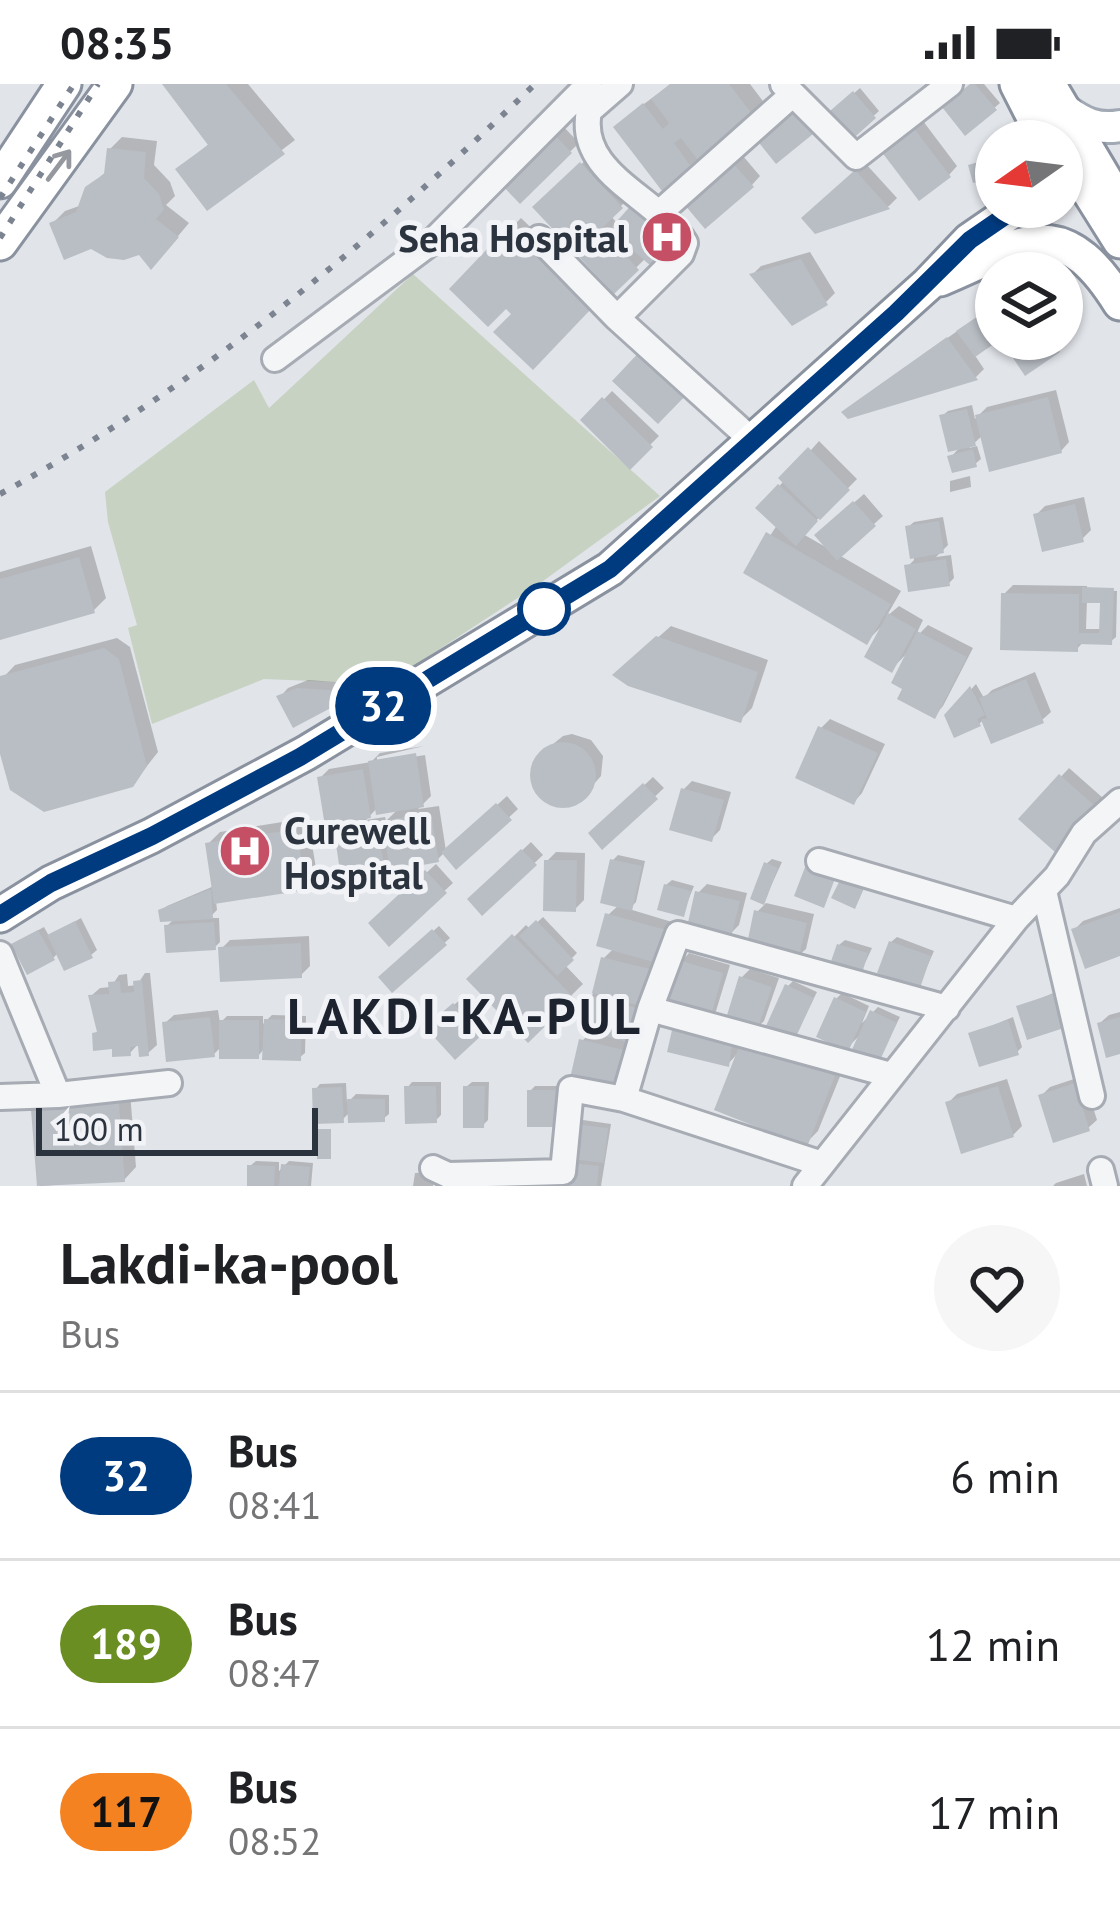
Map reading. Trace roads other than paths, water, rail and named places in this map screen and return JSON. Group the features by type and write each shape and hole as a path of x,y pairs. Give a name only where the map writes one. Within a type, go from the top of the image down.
{"highway":[{"path":"0,181 64,84"},
{"path":"0,243 115,84"},
{"path":"1047,112 1115,194"},
{"path":"1047,112 1120,241"},
{"path":"0,915 51,883 152,836 300,757 610,569 987,228"},
{"path":"928,284 1021,242 1042,240 1063,246 1093,265 1120,303"},
{"path":"0,892 21,892 51,883"}],"main road":[{"path":"1047,112 1120,129"},
{"path":"1115,194 1106,162 1120,129"}],"street":[{"path":"275,359 433,241 589,84"},
{"path":"617,318 683,249 682,237 616,178 593,150 589,111 620,84"},
{"path":"658,214 787,89 856,157 950,84"},
{"path":"538,245 754,442"},
{"path":"806,1186 1016,919 1044,891 1084,833 1120,801"},
{"path":"819,861 1016,919"},
{"path":"1044,891 1092,1096"},
{"path":"624,1099 678,934 946,1008"},
{"path":"0,954 7,990 58,1095"},
{"path":"650,1009 891,1075"},
{"path":"0,1097 169,1083"},
{"path":"433,1168 448,1175 563,1172 571,1089 624,1099 822,1164"}],"railway":[{"path":"0,198 74,84"},
{"path":"0,238 98,84"},
{"path":"0,494 144,407 281,307 411,199 535,84"}],"place":[{"name":"Seha Hospital","path":"667,237"},
{"name":"Curewell Hospital","path":"245,851"}],"district":[{"name":"LAKDI-KA-PUL","path":"465,1015"}]}
